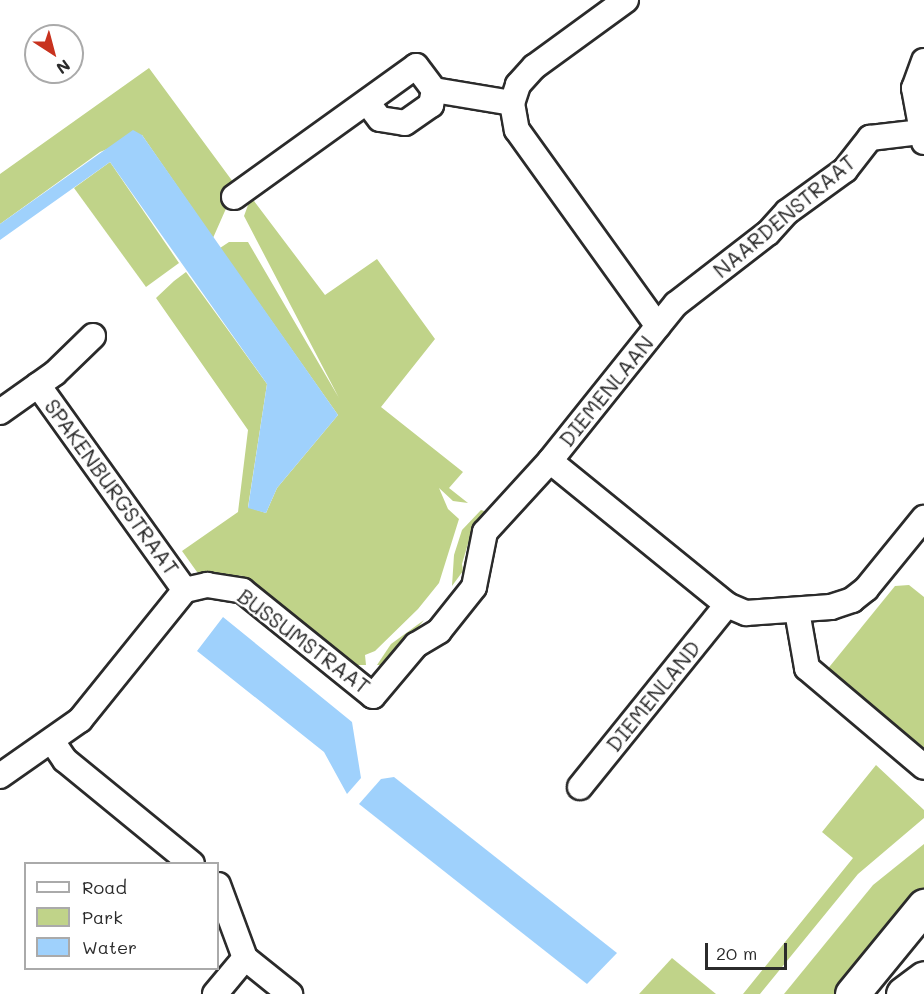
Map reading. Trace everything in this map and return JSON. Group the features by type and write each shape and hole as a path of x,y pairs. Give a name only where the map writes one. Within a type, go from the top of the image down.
{"main road":[{"path":"852,994 924,906"},
{"path":"903,994 924,978"}],"street":[{"path":"234,197 416,66 434,90 512,103 527,73 626,0"},
{"path":"922,137 914,88 924,61"},
{"path":"367,102 380,119 405,123 431,105 434,90"},
{"name":"DIEMENLAAN","path":"512,103 517,130 658,326 550,461 727,605 757,614 831,607 860,595 924,518"},
{"name":"NAARDENSTRAAT","path":"658,326 676,304 768,233 787,212 845,170 870,138 922,137"},
{"name":"SPAKENBURGSTRAAT","path":"0,412 38,385 93,336"},
{"name":"SPAKENBURGSTRAAT","path":"38,385 185,590"},
{"name":"BUSSUMSTRAAT","path":"185,590 207,585 243,591 373,696 416,645 439,631 474,587 485,532 550,461"},
{"path":"0,777 80,720 185,590"},
{"name":"DIEMENLAND","path":"580,787 727,605"},
{"path":"796,611 807,668 924,767"},
{"path":"52,741 65,760 190,862"},
{"path":"219,888 245,958 290,994"},
{"path":"215,994 245,958"}],"green space":[{"path":"149,68 236,186 213,238 142,135 100,152 0,224 0,174"},
{"path":"110,162 179,263 146,287 74,188"},
{"path":"251,197 325,295 377,259 435,339 381,407 463,472 449,488 468,503 453,501 439,488 448,509 459,519 439,583 418,609 375,651 365,655 366,665 351,665 243,576 197,572 182,551 238,512 248,430 156,298 174,281 186,272 267,384 248,507 266,513 277,488 338,415 220,248 229,242 248,242 339,398 244,216"},
{"path":"481,510 487,512 472,530 462,564 463,571 452,586 454,555 462,530"},
{"path":"909,585 924,597 924,748 826,671 895,586"},
{"path":"424,620 387,665 377,665 391,644"},
{"path":"876,765 924,810 924,818 858,874 760,994 743,994 853,858 822,832"},
{"path":"924,844 924,890 839,994 784,994 873,885"},
{"path":"672,958 716,994 639,994"}],"water":[{"path":"133,130 142,135 338,415 277,488 266,513 248,508 267,384 110,162 0,240 0,224"},
{"path":"223,617 352,722 361,778 347,794 324,752 197,651"},
{"path":"394,777 617,953 587,984 359,804 381,779"}]}
